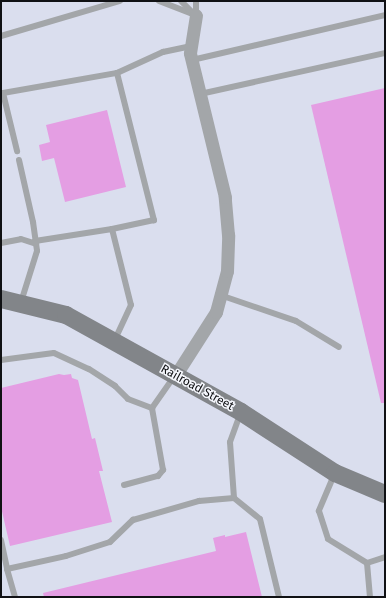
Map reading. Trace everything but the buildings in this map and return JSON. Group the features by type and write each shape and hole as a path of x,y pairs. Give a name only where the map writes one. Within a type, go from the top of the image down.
{"street":[{"path":"175,376 216,312 227,271 228,235 225,197 192,60 191,46 196,15"},
{"name":"Railroad Street","path":"1,299 66,315 241,412 335,473 385,494"}],"lane":[{"path":"1,36 120,1"},
{"path":"159,1 196,15"},
{"path":"181,1 196,15"},
{"path":"196,1 196,15"},
{"path":"192,60 385,15"},
{"path":"16,151 2,94 117,73 163,52 191,46"},
{"path":"200,94 385,53"},
{"path":"1,243 21,239 36,242 154,220 117,73"},
{"path":"19,160 33,222 37,252 20,304"},
{"path":"112,229 131,305 114,342"},
{"path":"220,295 296,321 339,347"},
{"path":"1,360 54,353 89,369 115,386 128,399 152,408"},
{"path":"124,485 158,476 163,470 152,408 175,376"},
{"path":"234,498 230,442 241,412"},
{"path":"335,473 319,511 328,539 367,563"},
{"path":"7,569 66,556 110,542 133,520 199,501 234,498 260,519 279,597"},
{"path":"1,540 15,597"},
{"path":"367,563 385,557"},
{"path":"367,563 370,597"}],"shaded area":[{"path":"1,1 385,1 385,597 1,597"}]}
